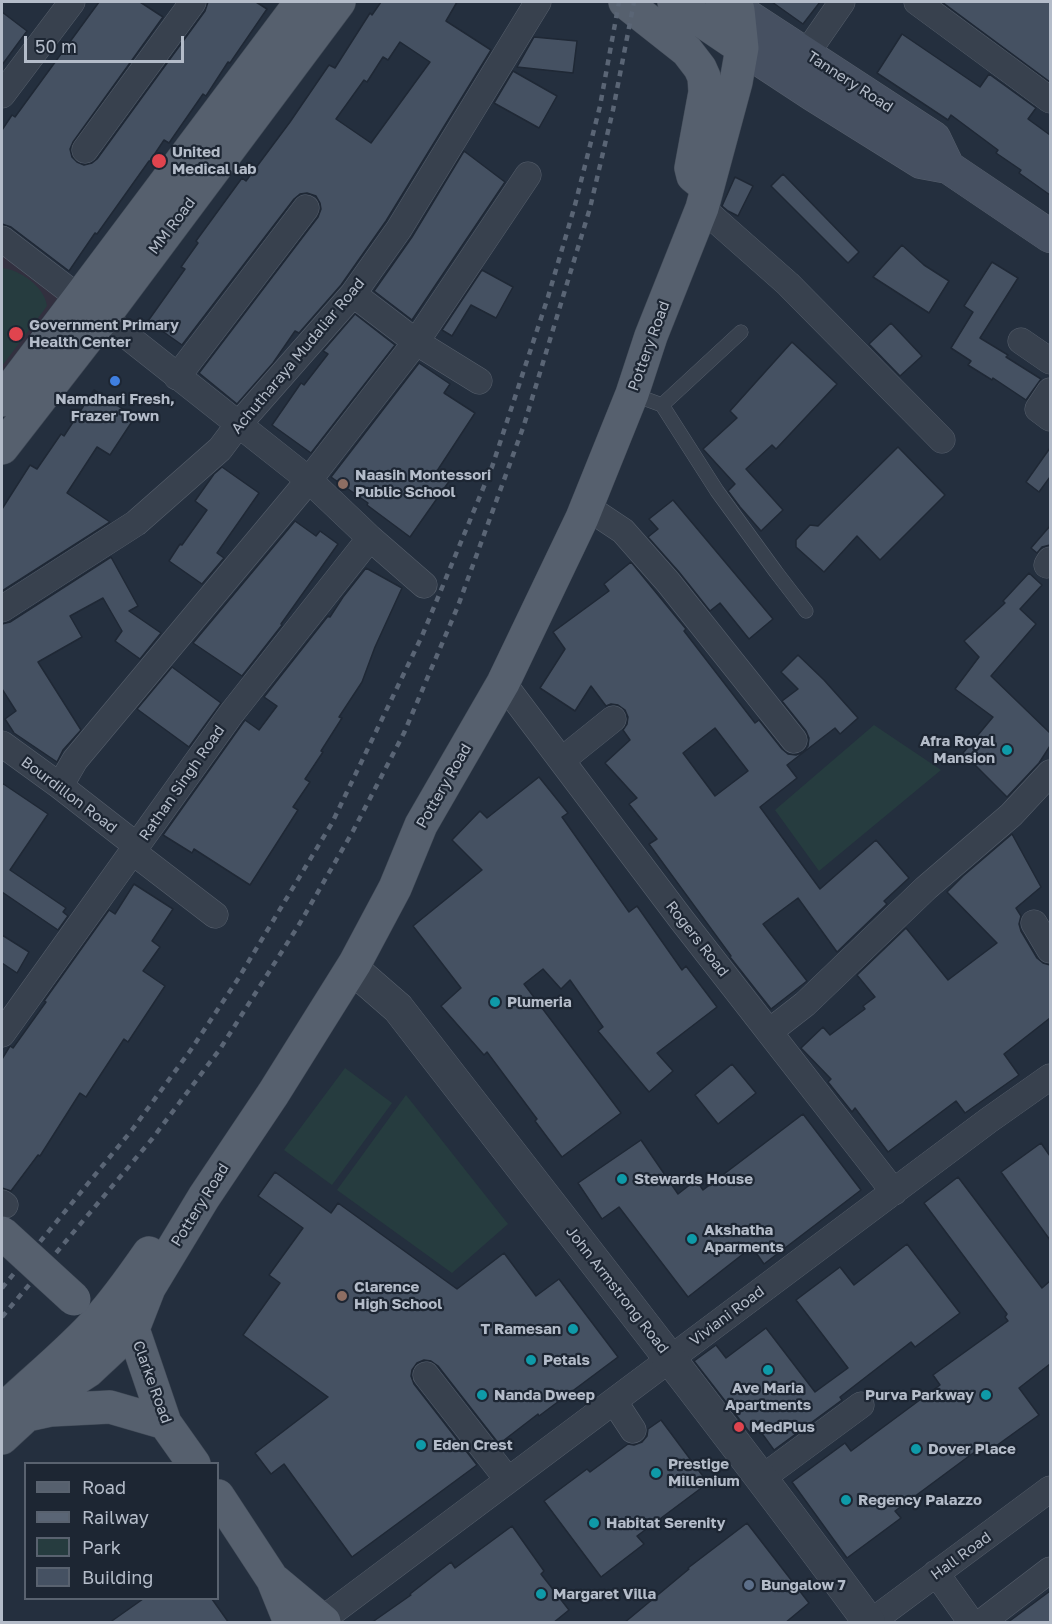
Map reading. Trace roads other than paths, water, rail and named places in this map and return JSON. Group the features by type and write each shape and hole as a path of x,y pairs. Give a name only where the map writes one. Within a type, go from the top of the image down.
{"main road":[{"name":"MM Road","path":"2,400 91,308 339,2"},
{"path":"625,2 687,51 704,77 705,92 691,168 705,198"},
{"path":"674,2 742,48"},
{"name":"Pottery Road","path":"2,1438 14,1413 64,1353 86,1310 124,1287 170,1224 264,1080 384,880 421,825 503,683 586,507 632,394 651,336 705,198 736,82 742,48 734,4"},
{"name":"Tannery Road","path":"734,4 934,138 948,166"},
{"name":"MM Road","path":"2,448 91,308 292,5"},
{"name":"Tannery Road","path":"742,48 921,162 948,166 1050,236"},
{"name":"Pottery Road","path":"14,1413 42,1401 88,1371 133,1329 149,1288 204,1197 273,1094 348,974 395,888 421,825"},
{"path":"2,1214 86,1310"},
{"name":"Clarke Road","path":"133,1329 165,1422 193,1462"},
{"path":"14,1413 110,1407 165,1422"},
{"path":"219,1498 273,1580 290,1623"},
{"path":"273,1580 322,1622"}],"street":[{"path":"2,95 72,2"},
{"path":"85,150 193,2"},
{"name":"Achutharaya Mudaliar Road","path":"2,609 136,523 220,449 238,425 353,294 399,229 538,2"},
{"path":"806,54 842,2"},
{"path":"917,2 1050,100"},
{"path":"60,786 75,760 309,480 416,342 528,175"},
{"path":"705,198 942,440"},
{"path":"177,377 306,208"},
{"path":"2,239 309,480 424,585"},
{"path":"353,294 416,342 479,381"},
{"path":"1021,340 1050,361"},
{"path":"1050,391 1038,409 1050,418"},
{"path":"586,507 623,531 675,590 794,740"},
{"name":"Rathan Singh Road","path":"2,1034 231,714 370,537"},
{"name":"Rogers Road","path":"503,683 681,919 894,1192"},
{"path":"562,760 613,719"},
{"name":"Bourdillon Road","path":"4,753 60,786 215,915"},
{"path":"769,1032 805,1004 926,888 1011,814 1050,773"},
{"path":"1034,923 1050,950"},
{"name":"John Armstrong Road","path":"348,974 386,1018 542,1217 667,1361 762,1478 870,1623"},
{"name":"Viviani Road","path":"322,1622 508,1480 989,1120 1050,1077"},
{"name":"John Armstrong Road","path":"667,1361 702,1414 855,1623"},
{"path":"426,1375 508,1480"},
{"path":"614,1401 633,1430"},
{"path":"762,1478 861,1406"},
{"name":"Hall Road","path":"870,1623 936,1573 1047,1501"},
{"path":"982,1623 1050,1570"},
{"path":"936,1573 971,1623"}],"lane":[{"path":"662,405 741,332"},
{"path":"632,394 662,405 717,491 806,611"}],"railway":[{"path":"2,1288 132,1130 190,1051 238,979 332,823 422,636 492,467 548,297 575,205 600,106 619,2"},
{"path":"2,1317 152,1139 220,1049 300,923 353,831 404,733 458,606 524,425 590,208 613,110 634,2"}],"place":[{"name":"United Medical lab","path":"159,161"},
{"name":"Government Primary Health Center","path":"16,334"},
{"name":"Namdhari Fresh, Frazer Town","path":"115,381"},
{"name":"Naasih Montessori Public School","path":"343,484"},
{"name":"Afra Royal Mansion","path":"1007,750"},
{"name":"Plumeria","path":"495,1002"},
{"name":"Stewards House","path":"622,1179"},
{"name":"Akshatha Aparments","path":"692,1239"},
{"name":"Clarence High School","path":"342,1296"},
{"name":"T Ramesan","path":"573,1329"},
{"name":"Petals","path":"531,1360"},
{"name":"Ave Maria Apartments","path":"768,1370"},
{"name":"Nanda Dweep","path":"482,1395"},
{"name":"Purva Parkway","path":"986,1395"},
{"name":"MedPlus","path":"739,1427"},
{"name":"Eden Crest","path":"421,1445"},
{"name":"Dover Place","path":"916,1449"},
{"name":"Prestige Millenium","path":"656,1473"},
{"name":"Regency Palazzo","path":"846,1500"},
{"name":"Habitat Serenity","path":"594,1523"},
{"name":"Bungalow 7","path":"749,1585"},
{"name":"Margaret Villa","path":"541,1594"}]}
